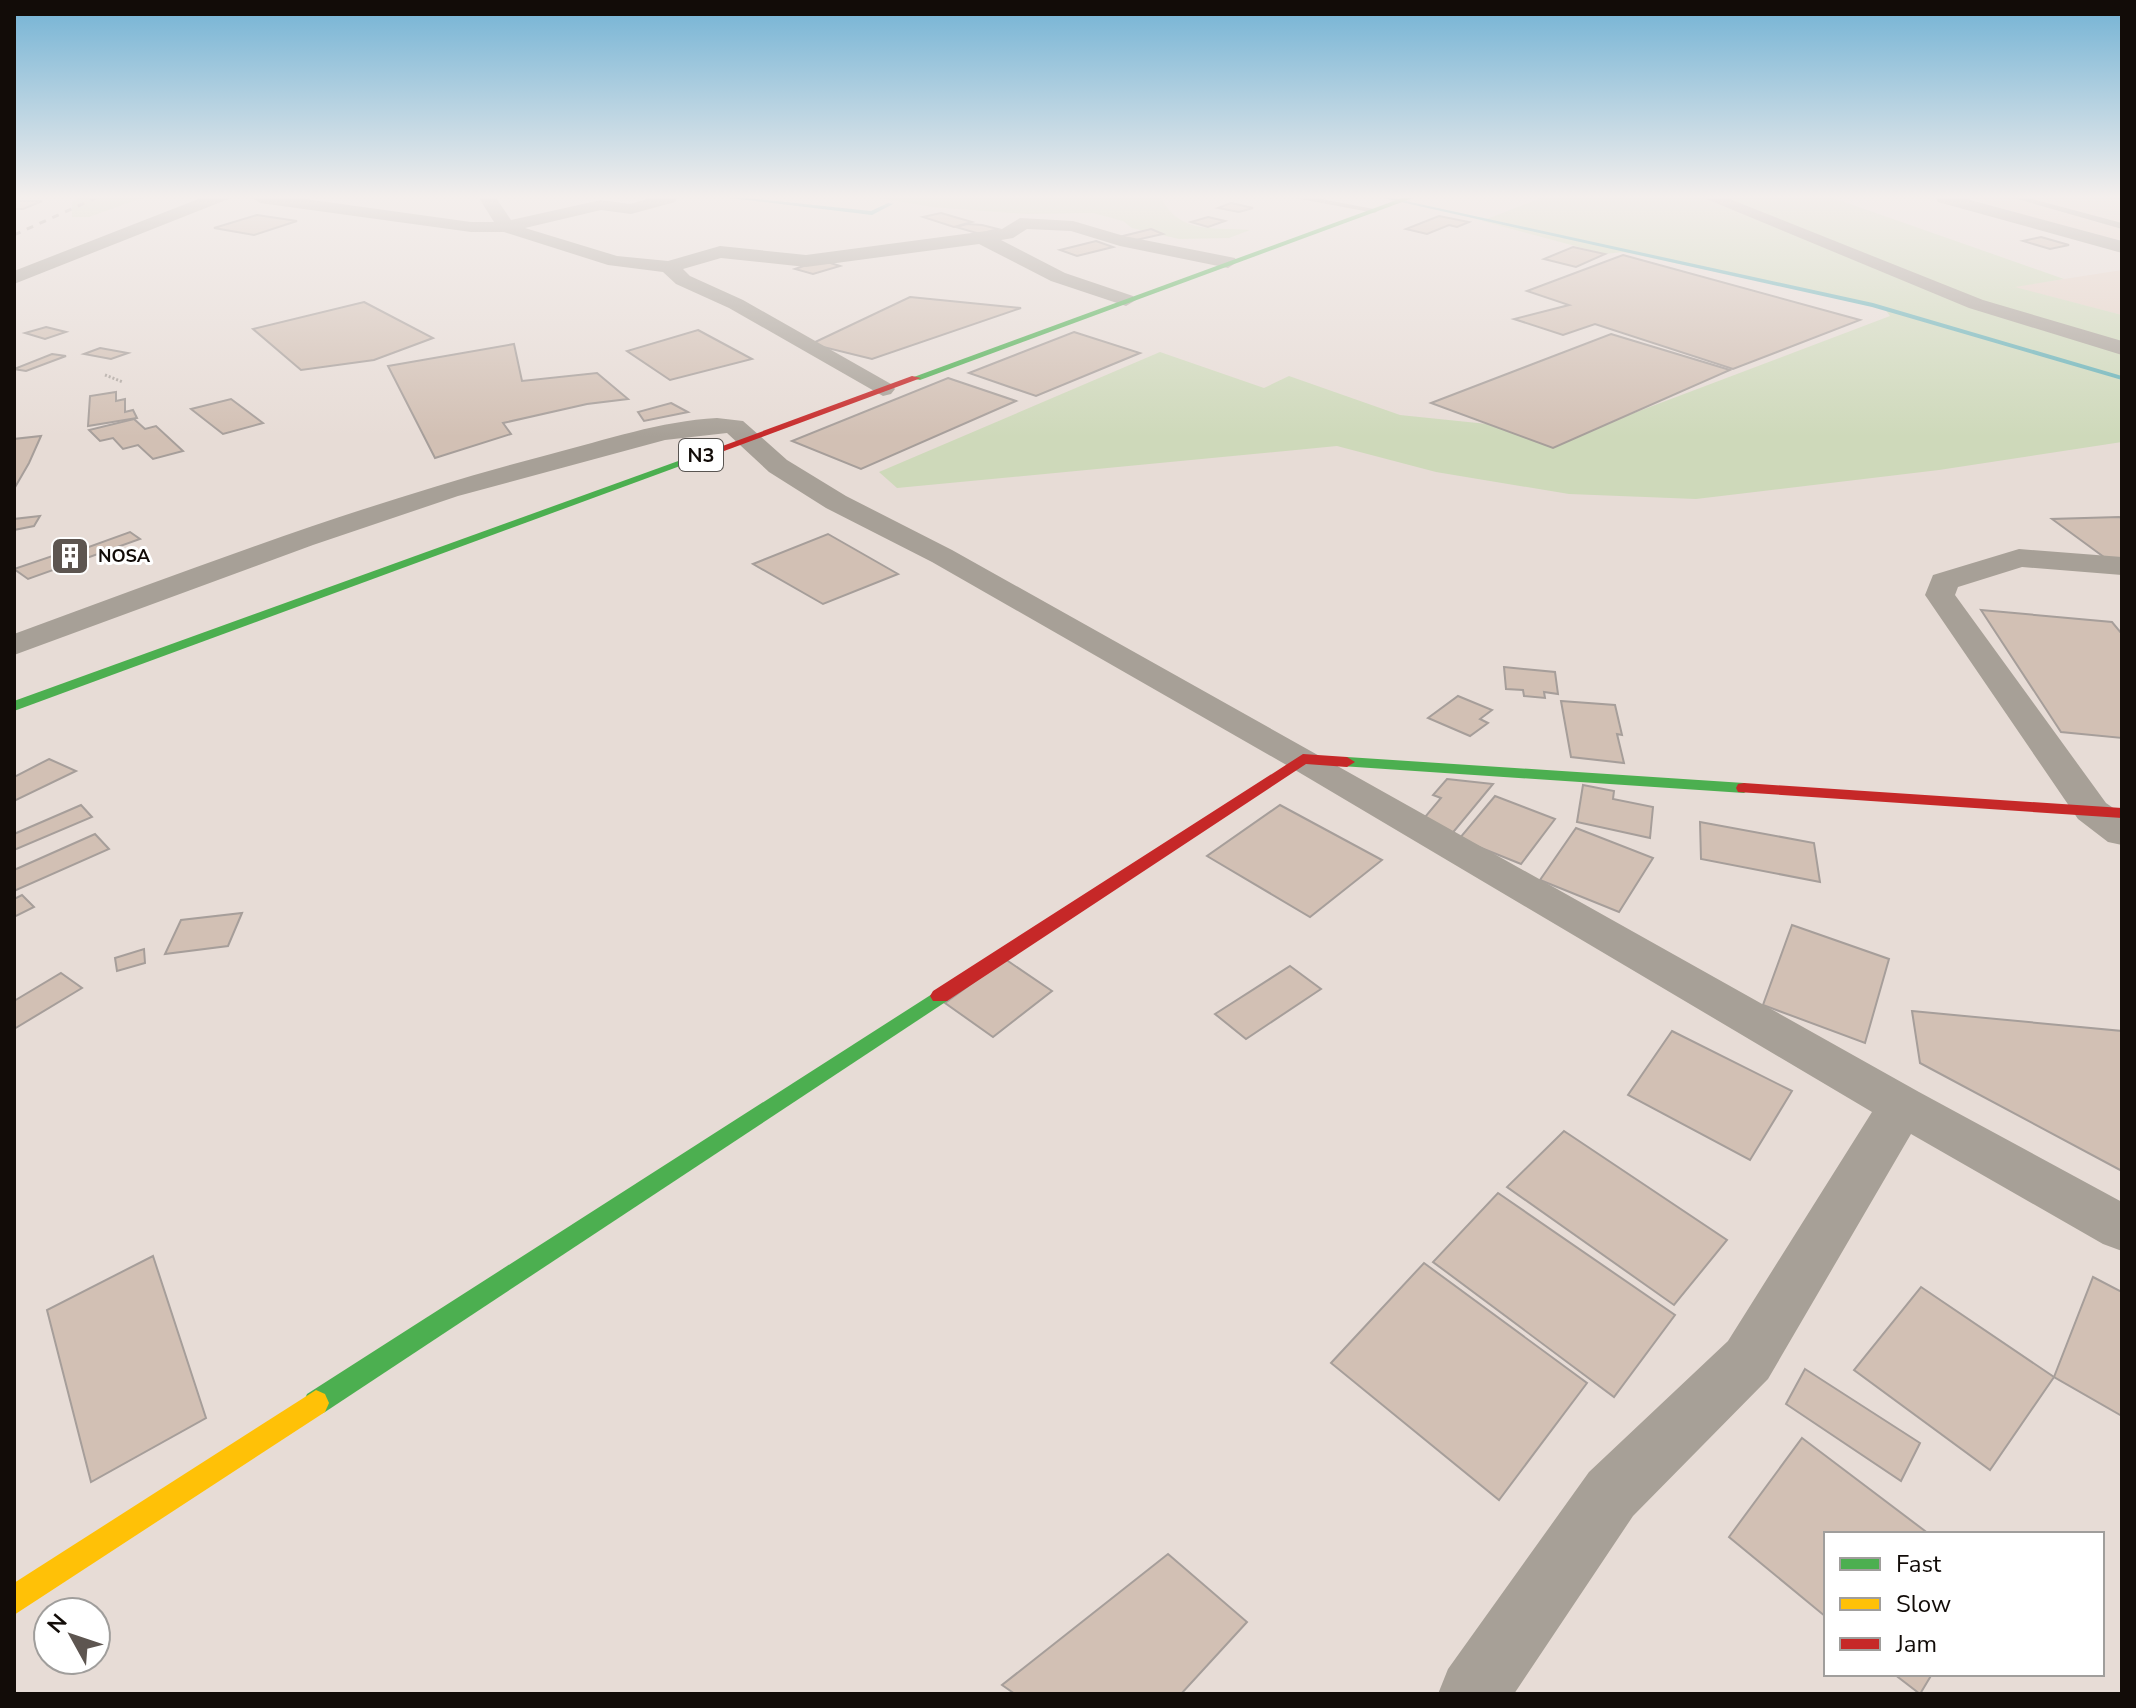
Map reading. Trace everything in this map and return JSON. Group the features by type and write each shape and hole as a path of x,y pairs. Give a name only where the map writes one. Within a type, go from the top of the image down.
{"main road":[{"name":"N3","path":"14,706 1186,278"},
{"path":"14,1600 1303,759 2112,819"}],"street":[{"path":"681,278 736,304 883,389"},
{"path":"1060,278 1126,300"},
{"path":"1911,278 1976,304 2122,348"},
{"path":"14,645 376,512 507,472 697,427 734,426 778,466 836,502 942,556 1303,759 1902,1106 2122,1228"},
{"path":"2112,819 1940,595 1944,581 1972,575 2019,558 2122,566"},
{"path":"1473,1694 1611,1494 1748,1360 1902,1106"}],"path":[{"path":"105,375 123,382"}],"shaded area":[{"path":"2072,278 2122,278 2122,315 2012,287"}],"green space":[{"path":"1744,278 2064,279 2015,287 2122,315 2122,442 1939,470 1696,499 1569,494 1436,472 1337,446 897,488 879,472 1160,352 1264,388 1289,376 1400,415 1565,432 1618,419 1890,316 1884,308"}],"building":[{"path":"1562,278 1706,278 1860,320 1733,369 1595,324 1563,335 1514,319 1569,305 1527,291"},
{"path":"910,297 1021,308 872,359 811,344"},
{"path":"364,302 433,338 374,360 301,370 253,329"},
{"path":"46,327 66,332 45,339 25,333"},
{"path":"698,330 752,359 670,380 627,351"},
{"path":"1074,332 1140,353 1036,396 969,373"},
{"path":"1611,334 1730,370 1553,448 1431,403"},
{"path":"514,344 522,381 597,373 628,399 587,404 503,423 511,434 435,458 388,366"},
{"path":"100,348 128,353 111,359 84,354"},
{"path":"52,354 66,356 26,371 14,369"},
{"path":"948,378 1016,401 861,469 792,441"},
{"path":"116,392 116,401 125,399 125,412 133,410 137,418 88,426 90,396"},
{"path":"231,399 263,423 223,434 191,409"},
{"path":"671,403 688,412 644,421 638,412"},
{"path":"134,419 145,429 156,426 183,451 153,459 138,445 123,449 113,438 100,441 89,430"},
{"path":"41,436 29,463 14,489 14,439"},
{"path":"40,516 34,526 14,530 14,519"},
{"path":"2122,518 2122,559 2108,560 2052,519"},
{"name":"NOSA","path":"130,532 140,539 28,579 14,569 70,550 75,552"},
{"path":"828,534 898,574 823,604 753,564"},
{"path":"1981,610 2112,622 2122,634 2122,738 2061,732"},
{"path":"1504,667 1555,672 1558,694 1544,692 1545,698 1524,696 1523,690 1506,689"},
{"path":"1458,696 1492,710 1480,719 1488,723 1470,736 1428,718"},
{"path":"1561,701 1615,705 1622,735 1617,734 1624,763 1571,757"},
{"path":"49,759 76,771 14,801 14,777"},
{"path":"1447,779 1493,784 1450,836 1420,823 1441,798 1433,795"},
{"path":"1583,785 1614,791 1613,799 1653,807 1650,838 1577,822"},
{"path":"1495,796 1555,819 1521,864 1459,839"},
{"path":"81,805 92,817 14,850 14,834"},
{"path":"1280,805 1382,860 1310,917 1207,856"},
{"path":"1700,822 1814,843 1820,882 1701,859"},
{"path":"1576,828 1653,858 1619,912 1540,880"},
{"path":"95,834 109,849 14,891 14,870"},
{"path":"22,895 34,907 14,917 14,899"},
{"path":"242,913 228,946 165,954 181,920"},
{"path":"1792,925 1889,959 1865,1043 1763,1005"},
{"path":"144,949 145,963 117,971 115,958"},
{"path":"1005,959 1052,991 993,1037 945,1003"},
{"path":"1290,966 1321,989 1246,1039 1215,1014"},
{"path":"61,973 82,988 14,1029 14,1001"},
{"path":"1912,1011 2122,1031 2122,1171 1920,1063"},
{"path":"1672,1031 1792,1091 1750,1160 1628,1095"},
{"path":"1564,1131 1727,1240 1674,1305 1507,1187"},
{"path":"1498,1193 1675,1315 1614,1397 1433,1262"},
{"path":"153,1256 206,1418 91,1482 47,1310"},
{"path":"1424,1263 1587,1383 1499,1500 1331,1363"},
{"path":"2093,1277 2122,1292 2122,1416 2054,1377"},
{"path":"1921,1287 2054,1377 1990,1470 1854,1370"},
{"path":"1805,1369 1920,1443 1901,1481 1786,1404"},
{"path":"1802,1438 1926,1532 1824,1532 1824,1615 1729,1537"},
{"path":"1168,1554 1247,1622 1181,1694 1015,1694 1002,1685"},
{"path":"1897,1676 1931,1676 1920,1694"}],"waterway":[{"path":"1749,278 1873,305 2122,378"}],"traffic: fast":[{"path":"916,378 1191,278"},
{"path":"14,706 685,462"},
{"path":"1347,762 1744,788"},
{"path":"316,1403 940,996"}],"traffic: slow":[{"path":"14,1600 316,1403"}],"traffic: jam":[{"path":"685,462 916,378"},
{"path":"940,996 1303,759 1347,762"},
{"path":"1744,788 2122,813"}],"place":[{"name":"NOSA","path":"70,556"}]}
